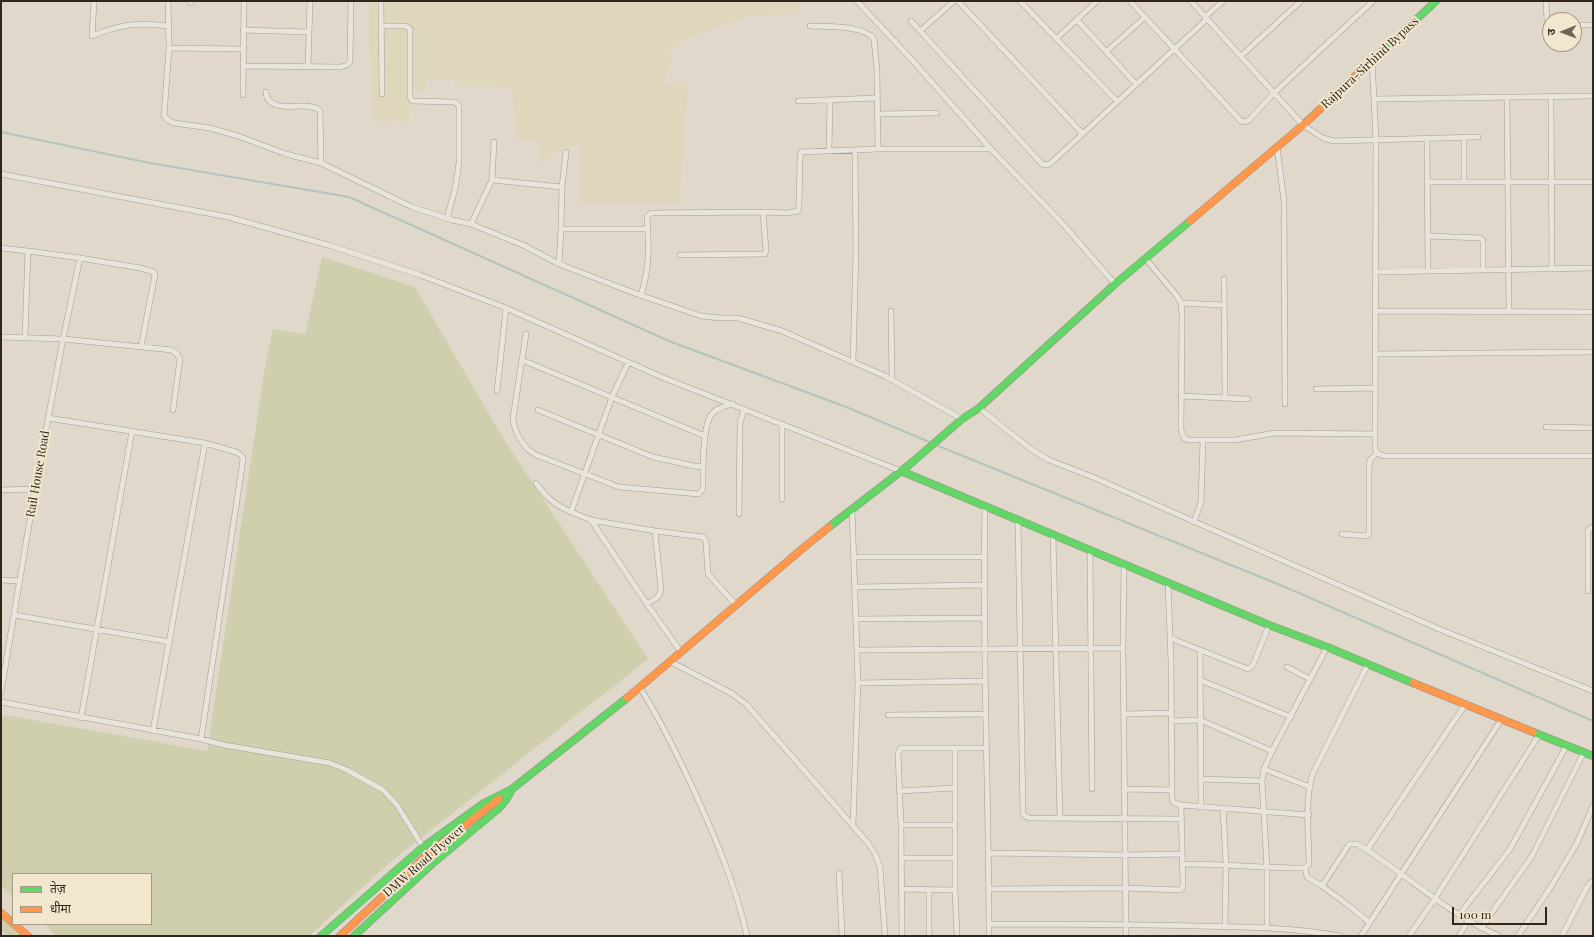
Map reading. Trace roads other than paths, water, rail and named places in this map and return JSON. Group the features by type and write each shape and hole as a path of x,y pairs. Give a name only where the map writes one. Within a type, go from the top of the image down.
{"main road":[{"name":"Rajpura-Sirhind Bypass","path":"512,789 640,688 802,549 909,465 962,419 979,408 1115,284 1303,125 1436,1"},
{"path":"901,471 1054,536 1124,563 1269,625 1327,647 1539,736 1567,745 1593,756"},
{"path":"321,936 423,847 484,803 512,789"},
{"path":"354,936 432,864 498,809 506,800 512,789"},
{"name":"DMW Road Flyover","path":"340,936 428,854 512,789"},
{"path":"1,913 12,922"},
{"path":"15,925 28,936"}],"street":[{"path":"94,1 92,36 123,26 137,24 169,26"},
{"path":"168,1 169,48 164,116 168,120 224,132 286,154 321,163 412,207 471,224 525,246 559,264 701,316 738,318 775,329 892,380 962,419"},
{"path":"242,95 244,1"},
{"path":"308,66 310,1"},
{"path":"243,66 347,66 350,62 350,1"},
{"path":"381,1 382,94"},
{"path":"857,1 914,61 991,149 1063,224 1115,284"},
{"path":"920,31 954,1"},
{"path":"958,1 1082,133"},
{"path":"1020,1 1117,101"},
{"path":"1056,39 1097,1"},
{"path":"1130,1 1242,121 1245,122 1249,120 1274,93 1373,1"},
{"path":"1191,1 1303,125 1323,138 1334,140 1376,140 1478,137"},
{"path":"911,21 1042,164 1047,165 1051,163 1175,48 1223,1"},
{"path":"1241,56 1301,1"},
{"path":"1546,1 1547,12"},
{"path":"1106,52 1145,17"},
{"path":"1077,20 1136,84"},
{"path":"1582,25 1593,25"},
{"path":"381,26 406,26 410,29 410,97 412,101 455,102 459,106 459,163 455,189 447,218"},
{"path":"810,26 851,28 867,32 874,39 878,149"},
{"path":"243,30 309,32"},
{"path":"169,48 243,49"},
{"path":"1372,60 1376,140 1375,448 1377,453 1385,456 1593,456"},
{"path":"266,92 267,98 274,104 313,107 320,111 321,163"},
{"path":"1550,96 1552,269"},
{"path":"1374,99 1593,96"},
{"path":"1507,97 1509,311"},
{"path":"798,101 877,98"},
{"path":"829,150 830,100"},
{"path":"877,114 936,113"},
{"path":"1464,138 1464,182"},
{"path":"1427,139 1428,271"},
{"path":"471,224 492,180 494,142"},
{"path":"1277,147 1284,201 1285,404"},
{"path":"641,295 646,279 648,263 647,217 651,213 788,213 798,211 800,153 807,151 878,149 991,149"},
{"path":"853,362 856,250 855,150"},
{"path":"559,264 562,187 566,152"},
{"path":"1,174 228,217 328,245 420,275 506,308 628,363 901,471"},
{"path":"492,180 562,187"},
{"path":"1428,182 1593,182"},
{"path":"680,255 765,254 763,212"},
{"path":"561,229 648,229"},
{"path":"1428,236 1481,238 1483,241 1483,270"},
{"path":"1,248 80,258 140,268 154,272 155,275 141,347"},
{"path":"25,337 28,251"},
{"name":"Rail House Road","path":"1,692 35,489 80,258"},
{"path":"1145,258 1177,296 1181,303 1181,396 1182,434 1184,438 1188,440 1235,440 1274,433 1375,434"},
{"path":"1376,272 1593,268"},
{"path":"1224,279 1225,398"},
{"path":"1181,303 1224,305"},
{"path":"497,391 506,308"},
{"path":"891,311 892,380"},
{"path":"1375,311 1593,312"},
{"path":"526,334 514,418 515,428 527,450 619,487 697,494 703,490 705,436 712,414 720,408 733,404"},
{"path":"1,337 63,339 172,350 180,359 173,410"},
{"path":"1375,354 1593,352"},
{"path":"522,360 705,436"},
{"path":"571,512 612,397 628,363"},
{"path":"1316,389 1375,388"},
{"path":"1181,396 1248,399"},
{"path":"979,408 1032,450 1049,460 1095,478 1432,626 1593,691"},
{"path":"739,514 740,423 744,409"},
{"path":"538,410 653,457 694,466 703,466"},
{"path":"48,418 205,443 239,453 242,456 243,460 201,739"},
{"path":"782,424 782,499"},
{"path":"1546,427 1593,428"},
{"path":"81,718 132,431"},
{"path":"1194,522 1201,502 1203,440"},
{"path":"153,731 205,443"},
{"path":"1342,534 1366,536 1369,533 1369,467 1370,460 1377,453"},
{"path":"536,483 548,499 556,505 591,520 655,531 701,536 705,539 708,574 736,605"},
{"path":"1,490 35,489"},
{"path":"985,506 984,618 989,853 989,936"},
{"path":"852,509 858,650 853,825"},
{"path":"591,520 681,652"},
{"path":"1018,520 1023,813 1029,818 1181,819"},
{"path":"1588,590 1588,531 1593,527"},
{"path":"647,604 658,597 661,590 655,531"},
{"path":"1054,536 1060,818"},
{"path":"1090,550 1092,789"},
{"path":"854,557 984,557"},
{"path":"1124,563 1123,648 1126,936"},
{"path":"1,580 20,581"},
{"path":"1168,583 1172,790 1174,803 1202,807 1308,815"},
{"path":"856,587 984,585"},
{"path":"14,615 170,642"},
{"path":"857,619 984,618"},
{"path":"1170,638 1245,668 1250,668 1269,625"},
{"path":"1267,928 1267,868 1262,781 1264,769 1327,647"},
{"path":"858,650 1123,648"},
{"path":"1200,650 1202,807"},
{"path":"671,662 730,693 746,704 868,843 875,854 880,867 885,936"},
{"path":"1182,864 1226,864 1267,868 1305,868 1309,864 1308,815 1310,787 1313,773 1368,664"},
{"path":"1287,667 1310,679"},
{"path":"1200,680 1291,717"},
{"path":"858,683 985,681"},
{"path":"640,688 679,759 712,830 737,897 747,936"},
{"path":"1,702 201,739 224,745 330,763 347,770 383,790 396,805 423,847"},
{"path":"1367,850 1465,705"},
{"path":"1124,714 1171,713"},
{"path":"888,715 986,714"},
{"path":"1171,721 1200,720 1272,751"},
{"path":"1361,936 1502,720"},
{"path":"1409,936 1434,900 1539,736"},
{"path":"1459,915 1507,854 1567,745"},
{"path":"902,936 901,825 898,753 901,748 986,748"},
{"path":"954,748 955,890 957,936"},
{"path":"1481,928 1535,851 1584,752"},
{"path":"1264,769 1310,787"},
{"path":"1201,779 1262,781"},
{"path":"899,791 955,788"},
{"path":"1125,789 1172,790"},
{"path":"989,889 1126,888 1181,890 1183,885 1181,805"},
{"path":"1518,936 1573,850 1593,806"},
{"path":"1223,808 1226,864 1225,926"},
{"path":"901,825 955,825"},
{"path":"1322,886 1350,844 1357,844 1434,900 1468,921 1499,936"},
{"path":"989,853 1126,855 1182,854"},
{"path":"901,858 955,858"},
{"path":"1305,868 1307,878 1322,886 1369,922"},
{"path":"839,873 842,936"},
{"path":"1562,936 1587,887 1590,882 1593,881"},
{"path":"901,889 955,890"},
{"path":"928,936 929,889"},
{"path":"1459,936 1468,921"},
{"path":"989,924 1225,926 1267,928 1340,936"}],"waterway":[{"path":"1,132 150,163 349,197 669,341 846,407 932,443"},
{"path":"936,445 1285,587 1593,721"}]}
